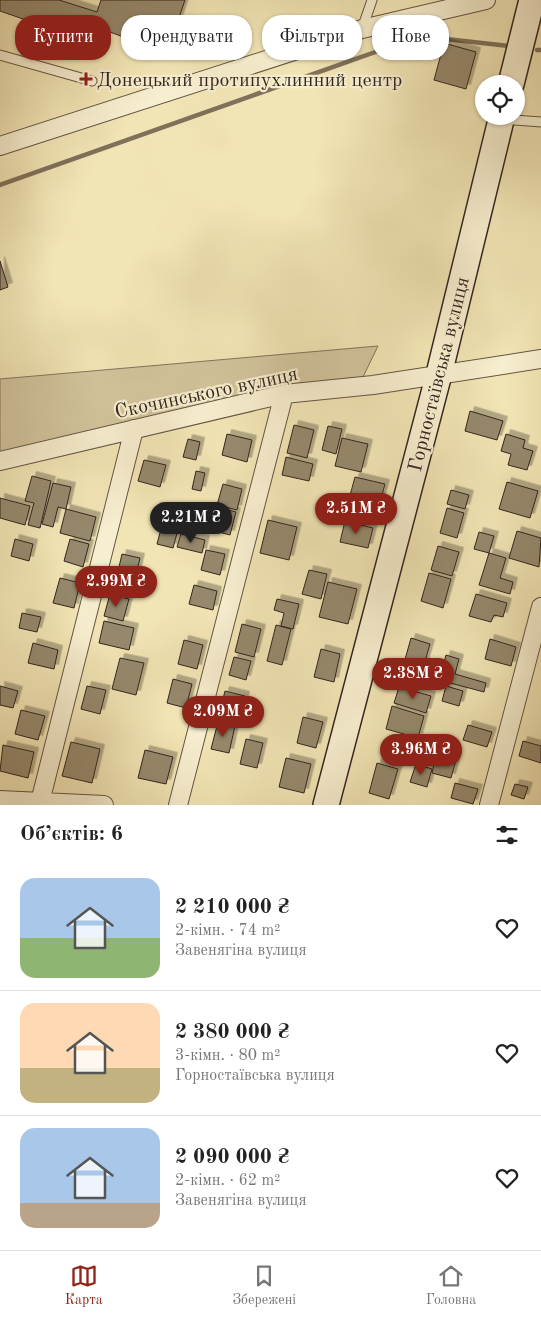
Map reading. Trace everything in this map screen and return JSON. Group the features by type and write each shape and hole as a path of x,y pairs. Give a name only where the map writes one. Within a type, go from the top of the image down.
{"main road":[{"path":"513,75 532,0"},
{"name":"Горностаївська вулиця","path":"326,805 439,374 500,125"}],"street":[{"path":"362,29 486,0"},
{"path":"0,146 266,60"},
{"name":"Скочинського вулиця","path":"0,461 284,394 372,385 541,359"},
{"path":"178,805 284,394"},
{"path":"40,802 134,429"},
{"path":"489,805 541,607"},
{"path":"0,800 104,805"}],"lane":[{"path":"362,29 372,0"},
{"path":"0,55 92,81"},
{"path":"525,120 541,122"}],"shaded area":[{"path":"378,346 363,377 0,455 0,379"}],"building":[{"path":"0,0 59,0 97,12 101,0 185,0 180,15 121,15 121,36 111,32 111,15 15,16 0,11"},
{"path":"449,44 476,52 466,89 434,80 439,60 449,60"},
{"path":"0,261 8,287 0,290"},
{"path":"470,411 503,421 497,440 465,431"},
{"path":"294,425 314,430 307,458 287,453"},
{"path":"328,426 342,429 336,454 322,450"},
{"path":"227,434 252,440 247,462 222,455"},
{"path":"506,434 525,440 523,448 533,451 527,470 508,465 511,454 501,451"},
{"path":"342,438 368,444 361,472 335,466"},
{"path":"188,439 200,442 196,460 183,457"},
{"path":"286,457 313,464 309,481 282,475"},
{"path":"144,460 166,465 160,487 138,481"},
{"path":"196,471 205,473 201,491 192,489"},
{"path":"32,476 51,481 40,528 28,525 34,503 25,501"},
{"path":"355,477 385,484 379,506 349,499"},
{"path":"507,482 538,491 530,518 499,509"},
{"path":"53,483 71,487 66,509 58,507 53,527 42,524"},
{"path":"223,484 242,489 237,510 217,505"},
{"path":"451,490 469,495 465,509 447,504"},
{"path":"0,498 30,506 25,525 0,518"},
{"path":"156,507 180,513 176,529 152,524"},
{"path":"217,507 236,512 230,535 211,530"},
{"path":"447,508 464,513 457,538 440,533"},
{"path":"66,509 96,517 90,541 60,533"},
{"path":"268,520 297,527 289,560 260,553"},
{"path":"345,521 373,528 368,548 340,542"},
{"path":"161,529 177,533 173,548 157,544"},
{"path":"517,531 541,538 539,567 509,558"},
{"path":"479,532 494,536 489,553 474,549"},
{"path":"181,534 205,540 202,553 177,547"},
{"path":"15,539 33,544 29,561 11,556"},
{"path":"70,539 89,544 83,567 64,561"},
{"path":"438,546 459,552 452,576 431,570"},
{"path":"206,550 225,554 220,575 201,570"},
{"path":"489,553 506,558 500,578 513,582 510,594 479,585"},
{"path":"122,554 140,558 133,588 115,584"},
{"path":"309,570 327,574 321,599 302,594"},
{"path":"429,573 451,579 443,608 421,601"},
{"path":"60,578 80,583 74,608 53,603"},
{"path":"328,582 357,589 348,624 319,617"},
{"path":"194,585 217,591 213,610 189,604"},
{"path":"110,594 129,599 123,621 104,616"},
{"path":"476,594 507,603 503,617 494,615 491,622 469,616"},
{"path":"277,599 299,604 293,629 281,626 284,613 274,610"},
{"path":"22,613 41,617 37,632 19,628"},
{"path":"104,621 134,628 129,650 99,643"},
{"path":"242,624 261,629 254,657 235,652"},
{"path":"276,625 291,629 282,665 267,661"},
{"path":"411,638 430,644 423,668 404,663"},
{"path":"490,639 516,647 511,666 485,659"},
{"path":"184,640 203,645 197,669 178,664"},
{"path":"33,643 58,650 54,669 28,663"},
{"path":"321,649 340,654 334,682 314,677"},
{"path":"446,655 459,659 455,674 486,683 484,692 439,680"},
{"path":"234,657 251,661 246,680 229,675"},
{"path":"120,658 144,663 136,695 112,689"},
{"path":"173,679 192,684 186,708 167,703"},
{"path":"0,686 18,691 13,708 0,705"},
{"path":"87,686 106,690 100,714 81,709"},
{"path":"446,686 463,691 459,706 442,701"},
{"path":"399,687 431,696 426,713 394,703"},
{"path":"225,691 245,696 238,724 218,719"},
{"path":"392,706 424,716 418,738 386,729"},
{"path":"21,710 45,716 38,740 15,734"},
{"path":"303,717 323,722 316,748 297,743"},
{"path":"218,722 235,726 229,753 211,749"},
{"path":"468,725 492,732 487,747 463,740"},
{"path":"246,739 263,743 257,768 240,764"},
{"path":"523,741 541,746 541,763 519,756"},
{"path":"71,742 100,749 92,783 62,776"},
{"path":"3,745 34,752 28,778 0,771"},
{"path":"145,750 173,757 166,784 138,778"},
{"path":"436,755 456,760 451,778 432,773"},
{"path":"286,758 311,764 304,793 279,787"},
{"path":"377,763 398,769 389,799 369,793"},
{"path":"416,764 432,769 427,787 410,782"},
{"path":"455,783 478,789 473,804 451,798"},
{"path":"515,784 528,787 524,799 511,795"}],"waterway":[{"path":"0,185 412,39 437,38 509,46"}],"place":[{"name":"Донецький протипухлинний центр","path":"86,79"}]}
